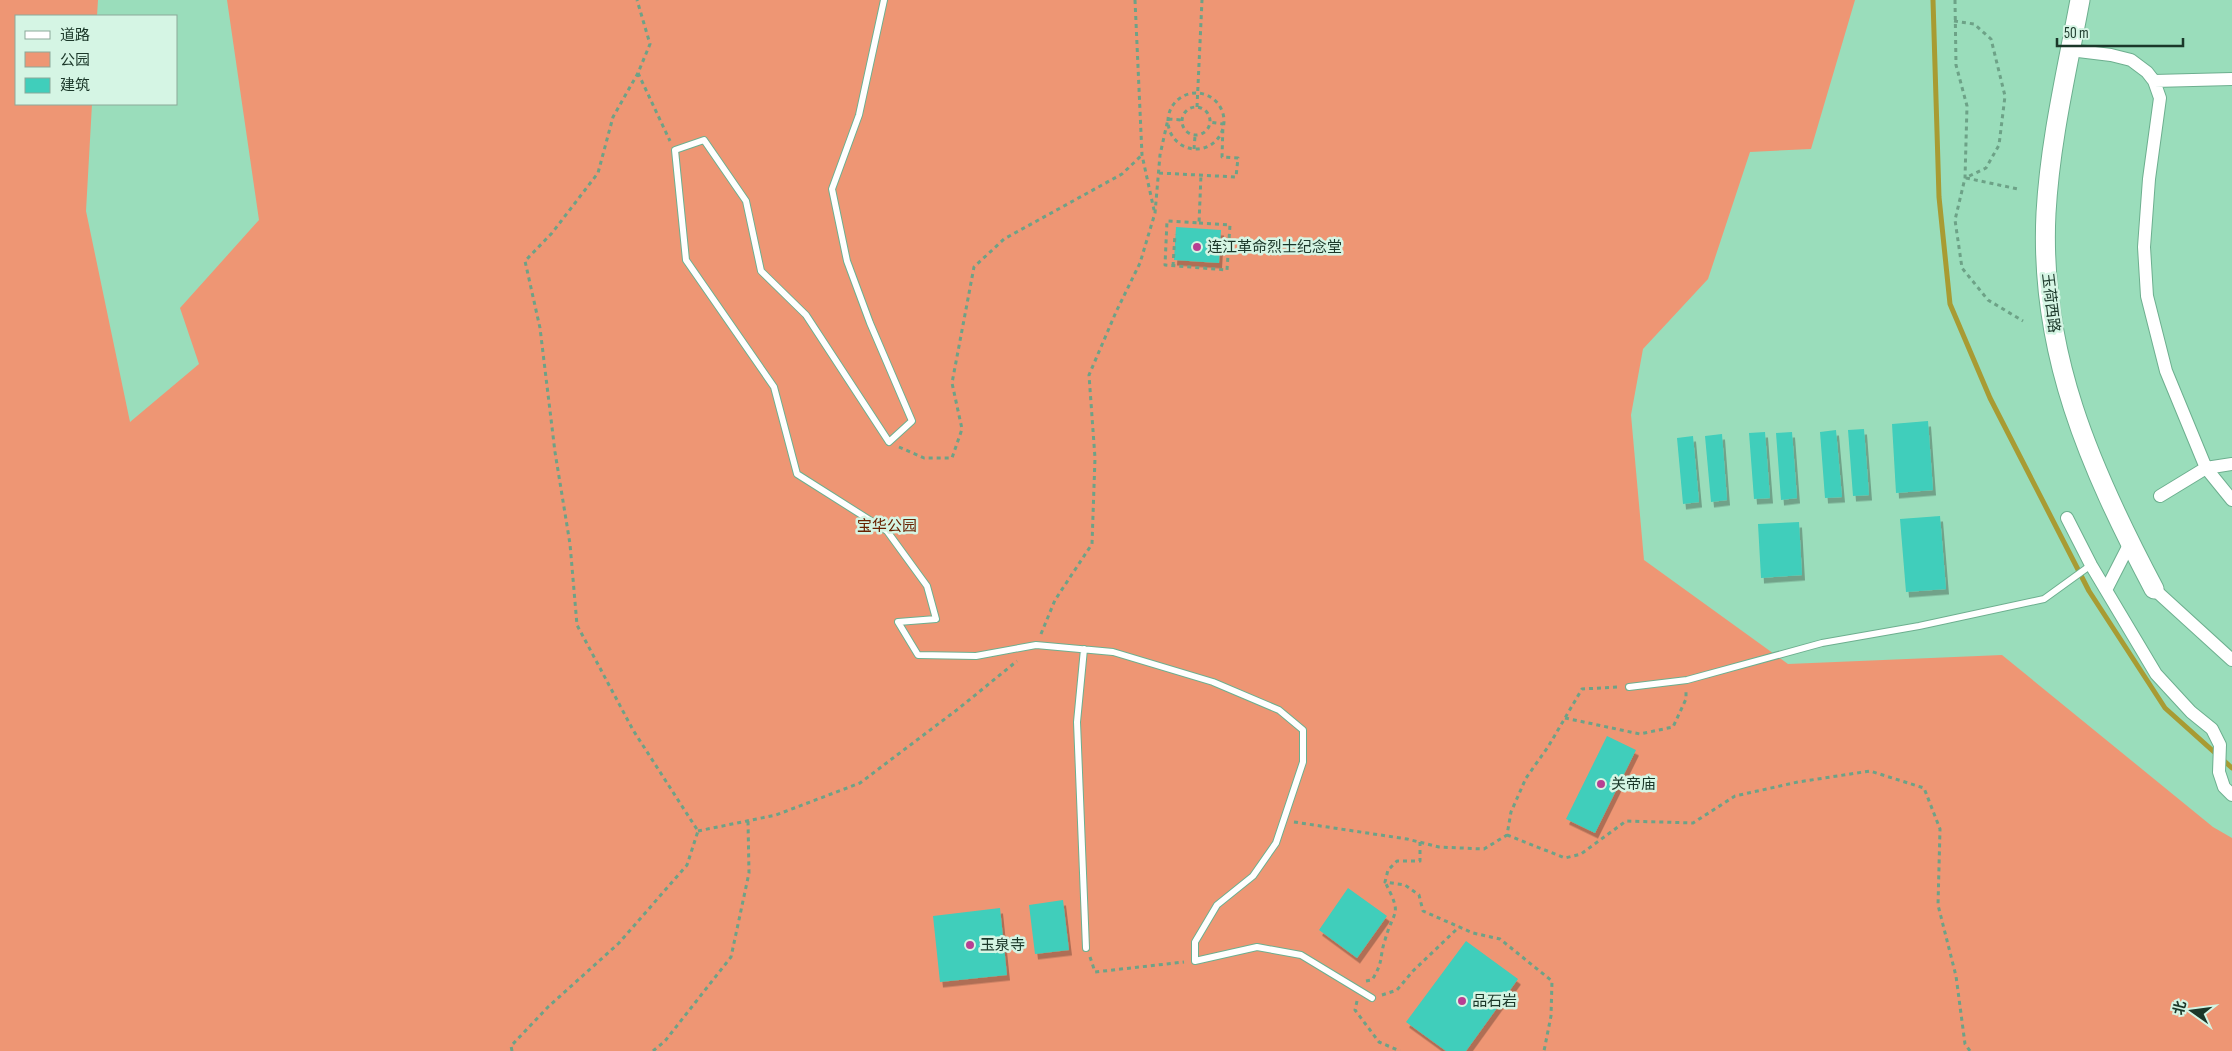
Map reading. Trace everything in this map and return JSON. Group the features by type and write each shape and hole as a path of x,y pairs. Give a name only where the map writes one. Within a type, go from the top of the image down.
{"main road":[{"name":"玉荷西路","path":"2080,0 2070,50 2048,189 2045,233 2049,300 2064,381 2078,426 2093,464 2154,589"}],"street":[{"path":"2070,50 2111,55 2131,60 2147,72 2154,81 2160,98 2149,178 2144,247 2148,296 2166,371 2206,468 2232,500"},
{"path":"2154,81 2232,79"},
{"path":"2160,496 2206,468 2232,464"},
{"path":"2067,518 2091,565 2156,674 2191,712 2212,729 2220,745 2219,772 2224,787 2232,795"},
{"path":"2106,590 2130,543"},
{"path":"2154,589 2232,660"}],"lane":[{"path":"884,0 859,115 832,189 847,261 870,323 912,421 889,442 806,315 761,271 746,200 704,140 675,150 686,260 774,387 797,474 887,531 927,586 936,619 898,622 918,655 976,656 1036,645 1113,652 1213,682 1278,710 1303,730 1303,762 1276,843 1254,876 1217,905 1195,942 1195,961 1257,947 1301,955 1372,998"},
{"path":"1629,686 1687,680 1822,643 1919,626 2044,599 2091,565"},
{"path":"1084,649 1077,722 1086,948"}],"path":[{"path":"637,0 650,44 638,73 613,117 598,173 552,233 526,261 540,328 555,452 570,544 577,625 633,730 698,831"},
{"path":"1135,0 1142,155 1155,213"},
{"path":"1197,107 1202,0"},
{"path":"1955,0 1956,65 1967,106 1965,178 1955,220 1962,268 1988,300 2023,321"},
{"path":"1954,20 1974,24 1991,39 2005,96 1999,145 1986,168 1965,178"},
{"path":"638,73 675,150"},
{"path":"698,831 776,816 860,784 958,709 1036,645 1055,600 1092,544 1095,458 1089,375 1116,312 1140,263 1155,213 1160,173 1160,155 1170,112 1178,100 1184,96 1199,94 1214,101 1220,107 1224,124 1222,156 1238,158 1236,177 1160,173"},
{"path":"1197,107 1205,111 1209,122 1206,130 1195,136 1187,132 1182,120 1185,112 1197,107"},
{"path":"1168,119 1182,120"},
{"path":"1168,119 1170,133 1174,139 1186,148 1194,149 1210,145 1216,140 1224,124"},
{"path":"1209,122 1224,124"},
{"path":"1194,149 1195,136"},
{"path":"889,442 924,458 952,458 962,429 952,383 974,267 1004,238 1122,174 1142,155"},
{"path":"1199,223 1202,175"},
{"path":"1965,178 2018,189"},
{"path":"1167,221 1199,223 1230,225 1227,270 1165,265 1167,221"},
{"path":"1173,266 1175,234"},
{"path":"1565,718 1640,734 1673,727 1686,699 1687,680"},
{"path":"1284,821 1420,842 1439,847 1484,849 1506,836 1511,812 1526,778 1548,747 1582,689 1629,686"},
{"path":"1506,836 1565,858 1581,854 1626,821 1693,823 1735,796 1798,782 1870,771 1924,788 1940,829 1938,905 1956,976 1965,1044 1970,1051"},
{"path":"654,1051 665,1041 731,957 749,873 748,821"},
{"path":"512,1051 511,1046 548,1007 619,942 687,865 698,831"},
{"path":"1350,985 1372,980 1381,966 1384,940 1396,915 1395,902 1385,882 1388,870 1397,861 1420,860 1420,842"},
{"path":"1385,882 1404,885 1420,895 1423,911 1459,927 1500,939 1552,981 1552,1016 1544,1051"},
{"path":"1372,998 1397,990 1413,971 1459,927"},
{"path":"1086,948 1095,972 1195,961"},
{"path":"1360,991 1355,1010 1379,1042 1400,1051"}],"green space":[{"name":"宝华公园","path":"0,0 98,0 97,15 15,15 15,105 92,105 86,211 130,422 199,364 180,308 259,220 227,0 1855,0 1811,149 1750,152 1708,279 1643,349 1631,415 1644,560 1788,664 2002,655 2213,827 2232,838 2232,1051 0,1051"}],"building":[{"name":"连江革命烈士纪念堂","path":"1176,227 1221,230 1219,263 1174,260"},
{"path":"1928,421 1933,490 1896,493 1892,424"},
{"path":"1864,429 1869,495 1853,496 1848,430"},
{"path":"1836,430 1842,497 1825,498 1820,432"},
{"path":"1765,432 1770,498 1754,499 1749,433"},
{"path":"1792,432 1797,498 1781,500 1776,433"},
{"path":"1722,434 1727,500 1711,502 1705,436"},
{"path":"1693,436 1699,502 1683,504 1677,438"},
{"path":"1940,516 1946,589 1906,592 1900,519"},
{"path":"1799,522 1802,575 1761,578 1758,524"},
{"name":"关帝庙","path":"1607,736 1636,750 1595,833 1566,819"},
{"path":"1348,888 1387,916 1357,958 1319,930"},
{"path":"1063,900 1069,950 1035,954 1029,905"},
{"name":"玉泉寺","path":"1000,908 1007,975 940,982 933,916"},
{"name":"品石岩","path":"1466,941 1518,979 1466,1051 1446,1051 1406,1022"}],"waterway":[{"path":"1933,0 1939,197 1950,304 1990,398 2089,591 2165,708 2232,768"}],"place":[{"name":"连江革命烈士纪念堂","path":"1197,247"},
{"name":"关帝庙","path":"1601,784"},
{"name":"玉泉寺","path":"970,945"},
{"name":"品石岩","path":"1462,1001"}]}
